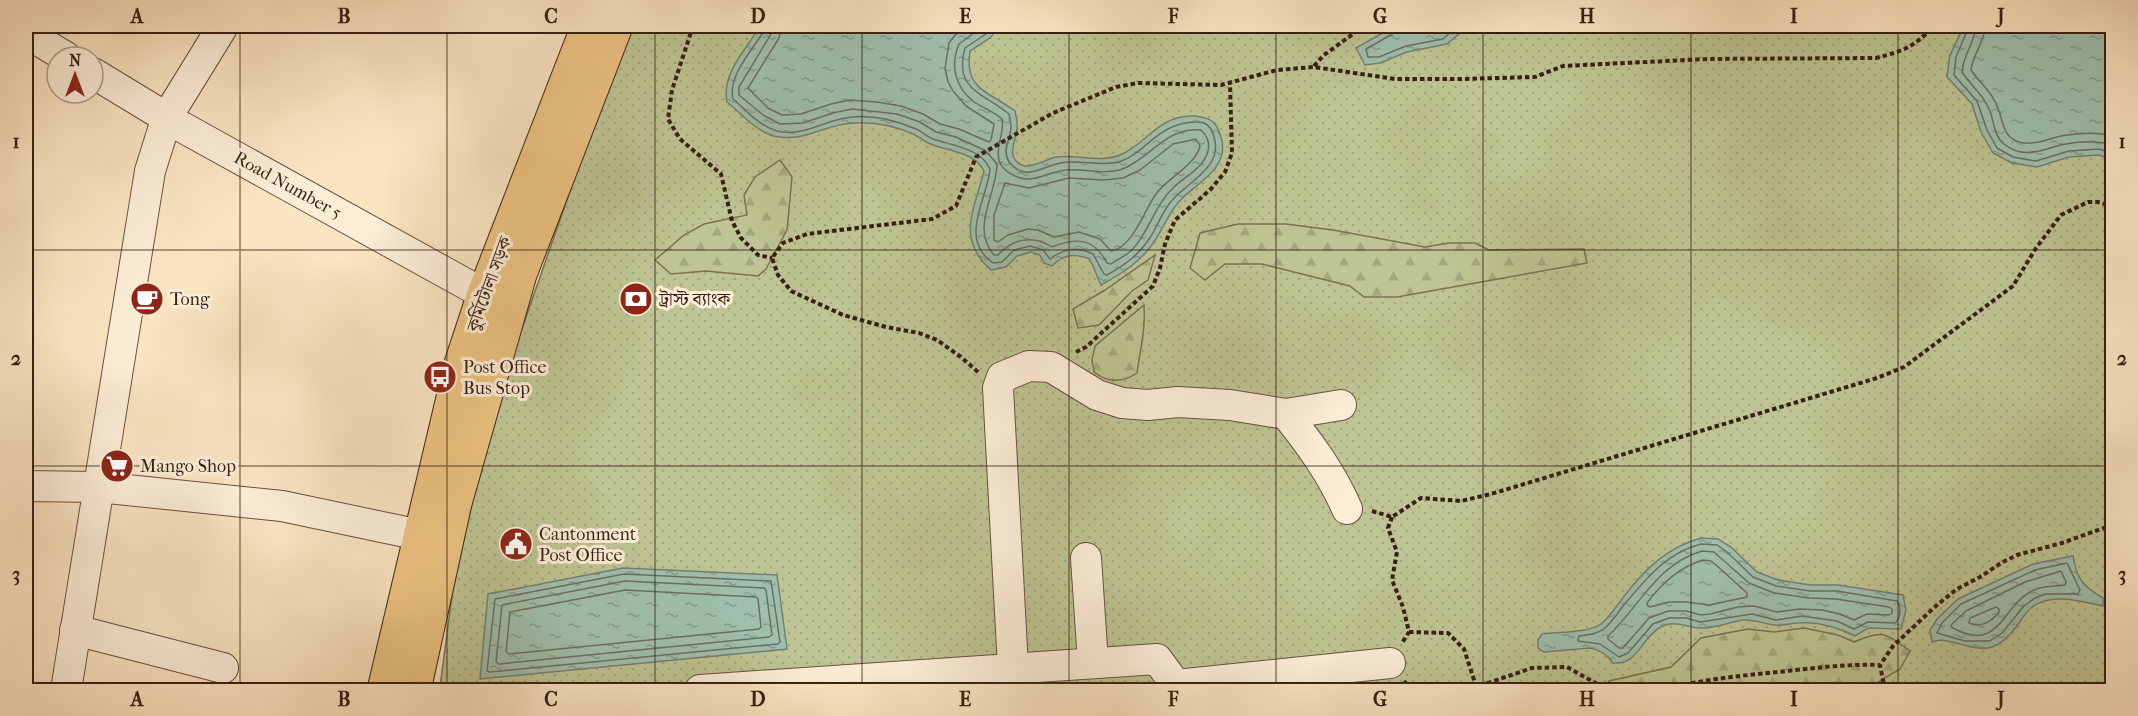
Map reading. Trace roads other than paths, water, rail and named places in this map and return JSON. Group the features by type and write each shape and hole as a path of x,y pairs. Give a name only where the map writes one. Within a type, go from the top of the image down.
{"main road":[{"name":"কুর্মিটোলা সড়ক","path":"384,690 461,364 484,294 588,26"},
{"name":"কুর্মিটোলা সড়ক","path":"414,690 454,503 520,274 616,26"}],"street":[{"path":"66,690 150,171 167,117 223,26"},
{"path":"26,33 46,45"},
{"name":"Road Number 5","path":"105,80 484,294"},
{"path":"1013,668 998,388 1002,377 1029,366 1051,367 1097,394 1122,403 1148,405 1178,402 1230,405 1286,414 1341,405"},
{"path":"1286,414 1322,462 1336,484 1347,509"},
{"path":"26,486 98,487 282,506 420,535"},
{"path":"1086,558 1093,663"},
{"path":"75,630 222,668"},
{"path":"700,690 1157,659 1176,685 1390,663"}],"water":[{"path":"760,26 1000,26 990,38 970,51 969,64 974,82 987,94 1015,111 1017,127 1013,154 1017,162 1026,166 1056,157 1113,157 1129,150 1171,120 1194,116 1203,117 1215,124 1222,141 1220,161 1207,177 1177,204 1145,254 1124,271 1101,285 1090,259 1079,256 1065,257 1052,266 1044,263 1040,255 1031,252 1017,256 1006,267 991,270 973,246 971,223 984,171 969,156 930,144 906,131 877,124 845,124 789,138 779,137 758,128 727,102 726,91 731,71"},
{"path":"1395,26 1468,26 1447,44 1407,52 1380,63 1365,65 1356,48"},
{"path":"1964,26 2112,26 2112,159 2099,155 2069,157 2037,167 2012,163 1993,153 1981,132 1972,104 1947,77 1950,55"},
{"path":"1701,538 1718,539 1731,547 1757,572 1778,580 1810,585 1838,585 1903,595 1906,610 1901,629 1868,628 1855,636 1834,627 1813,623 1778,625 1743,620 1703,628 1671,624 1659,628 1634,656 1621,663 1613,663 1603,653 1590,648 1544,652 1538,648 1538,640 1542,634 1581,631 1601,624 1641,576 1658,560 1678,547"},
{"path":"2073,556 2082,582 2103,598 2103,606 2066,599 2047,600 2031,608 2006,638 1992,647 1976,648 1939,640 1932,642 1930,630 1937,619 1958,599 2033,564"},
{"path":"623,568 777,575 787,649 480,679 488,594"}],"place":[{"name":"Tong","path":"147,299"},
{"name":"ট্রাস্ট ব্যাংক","path":"636,299"},
{"name":"Post Office Bus Stop","path":"440,377"},
{"name":"Mango Shop","path":"117,466"},
{"name":"Cantonment Post Office","path":"516,544"}]}
